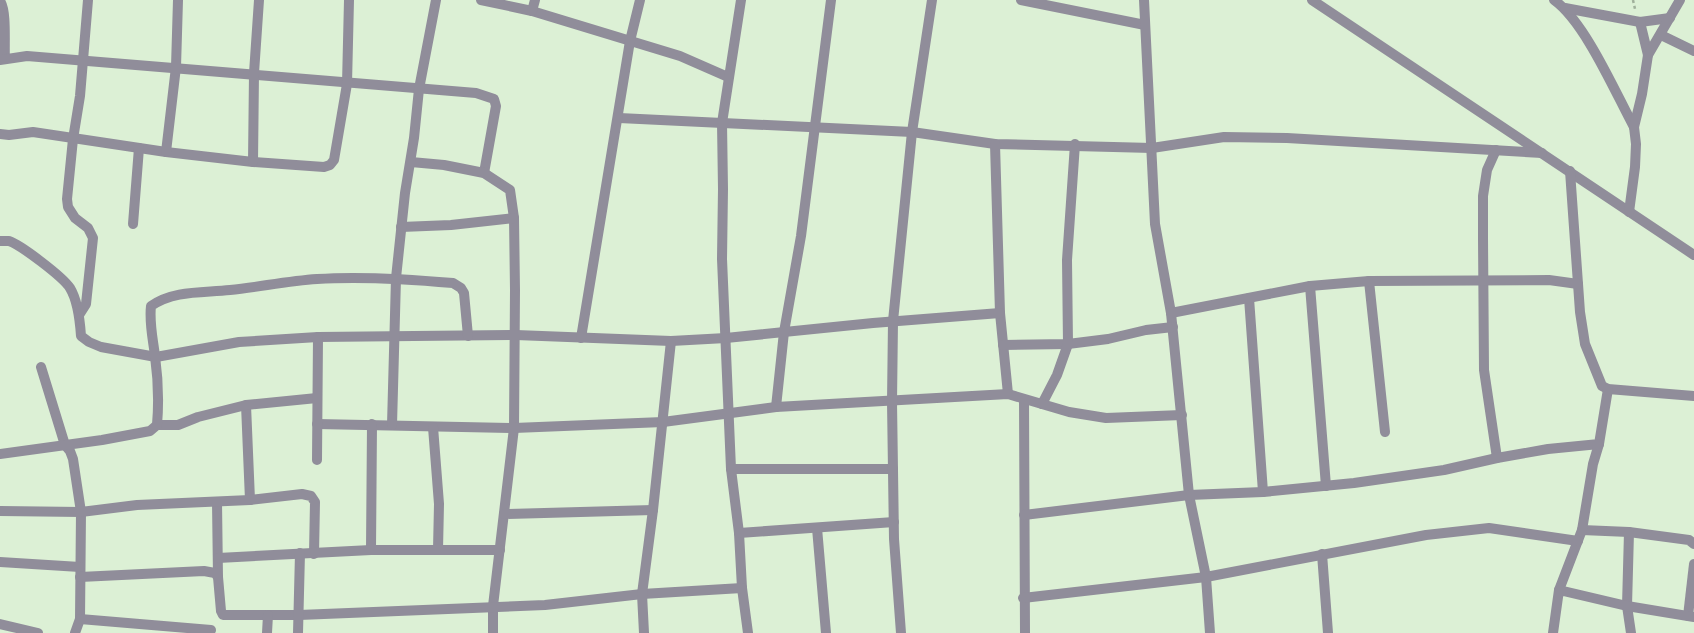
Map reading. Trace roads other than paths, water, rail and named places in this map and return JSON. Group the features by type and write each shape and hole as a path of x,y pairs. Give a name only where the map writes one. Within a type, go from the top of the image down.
{"street":[{"path":"79,315 86,304 93,238 88,228 74,218 68,207 73,139 83,60 88,0"},
{"path":"166,152 176,67 178,0"},
{"path":"253,162 254,73 259,0"},
{"path":"0,134 9,135 33,132 166,152 253,162 324,167 330,165 334,160 347,84 349,0"},
{"path":"392,425 396,278 401,227 411,162 419,89 436,0"},
{"path":"481,0 532,11 680,56 728,77"},
{"path":"532,11 535,0"},
{"path":"582,338 619,118 630,41 640,0"},
{"path":"740,0 722,123 722,297 726,338 731,469 739,533 742,588 748,633"},
{"path":"776,407 784,332 801,236 831,0"},
{"path":"901,633 894,522 892,402 893,321 912,132 932,0"},
{"path":"1021,0 1145,25"},
{"path":"1144,0 1152,148 1151,169 1155,224 1173,327 1189,495 1206,577 1210,633"},
{"path":"1312,0 1694,255"},
{"path":"1554,0 1565,8 1592,50 1634,126"},
{"path":"1648,55 1680,0"},
{"path":"0,1 2,3 4,18 2,59 27,56 254,73 347,84 476,93 494,98 496,113 484,172"},
{"path":"1565,8 1640,22 1670,18"},
{"path":"1629,212 1636,166 1634,126 1642,94 1648,55 1640,22"},
{"path":"1661,35 1694,51"},
{"path":"619,118 912,132 995,144 1075,144 1152,148 1224,137 1287,138 1542,153"},
{"path":"995,144 1000,314 1008,394"},
{"path":"1042,404 1057,375 1068,344 1067,260 1075,144"},
{"path":"133,224 139,148"},
{"path":"1496,150 1487,170 1483,196 1484,370 1496,458"},
{"path":"411,162 444,165 484,172 510,190 514,218 516,335 514,428 494,606 493,633"},
{"path":"1570,171 1578,284 1586,344 1602,386 1608,389 1694,396"},
{"path":"401,227 451,225 514,218"},
{"path":"0,241 9,241 17,245 57,275 70,289 79,315 81,336 89,342 101,346 156,357 239,342 318,337 516,335 671,341 726,338 893,321 1000,314"},
{"path":"0,454 150,431 157,424 156,357 149,321 151,306 161,299 180,294 228,290 317,279 396,278 453,283 461,288 464,293 468,336"},
{"path":"1171,313 1310,286 1369,281 1549,280 1578,284"},
{"path":"1369,281 1385,432"},
{"path":"1310,286 1326,486"},
{"path":"1250,298 1263,492"},
{"path":"1003,346 1068,344 1108,339 1146,330 1173,327"},
{"path":"317,460 318,337"},
{"path":"644,633 642,594 653,510 671,341"},
{"path":"41,367 65,445 70,451 73,459 81,512 80,619 75,633"},
{"path":"1552,633 1559,590 1582,530 1608,389"},
{"path":"317,424 372,424 433,428 514,428 663,422 729,412 776,407 892,402 1008,394 1024,400 1069,412 1106,418 1182,415"},
{"path":"157,424 178,425 198,417 246,405 317,398"},
{"path":"1024,400 1024,633"},
{"path":"246,405 250,500"},
{"path":"371,550 372,424"},
{"path":"433,428 439,504 438,550"},
{"path":"1024,515 1189,495 1263,492 1326,486 1444,470 1496,458 1548,449 1599,444"},
{"path":"731,469 893,469"},
{"path":"0,511 81,512 137,505 250,500 302,494 311,496 315,502 314,554"},
{"path":"217,502 220,611 224,615 299,615 545,605 642,594 742,588"},
{"path":"504,514 653,510"},
{"path":"739,533 894,522"},
{"path":"817,528 826,633"},
{"path":"1023,598 1206,577 1426,535 1489,528 1578,541"},
{"path":"1582,530 1629,532 1689,540 1694,544"},
{"path":"1629,532 1627,606 1631,633"},
{"path":"218,558 371,550 500,550"},
{"path":"298,633 300,554"},
{"path":"1322,554 1328,633"},
{"path":"0,562 80,572 204,571 214,573 218,577"},
{"path":"1559,590 1627,606 1691,616 1694,564"},
{"path":"267,633 268,615"},
{"path":"80,619 211,630"},
{"path":"0,624 38,633"}]}
